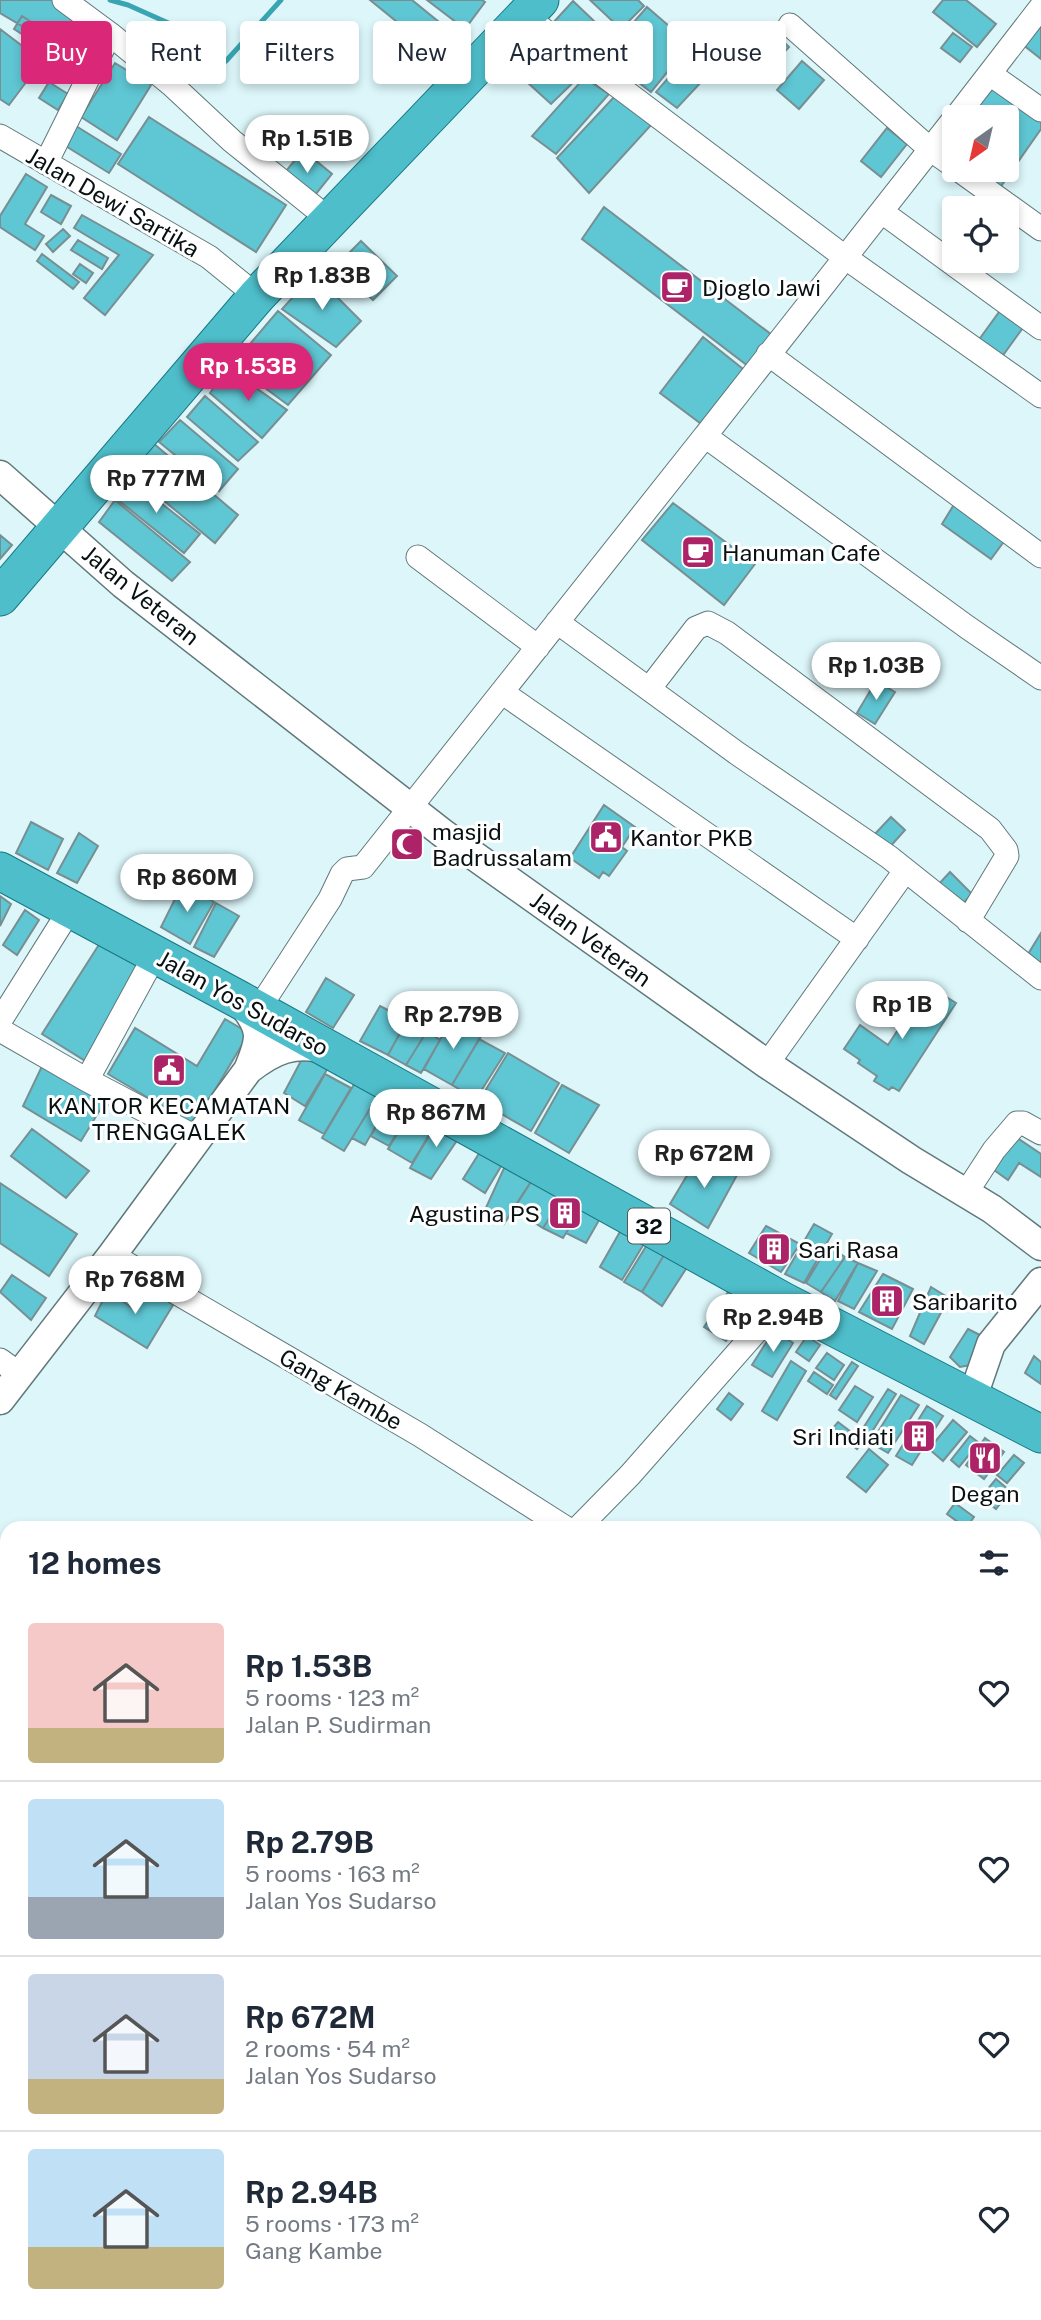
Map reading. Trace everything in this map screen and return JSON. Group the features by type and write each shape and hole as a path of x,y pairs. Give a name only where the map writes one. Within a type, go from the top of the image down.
{"highway":[{"path":"0,597 257,296 532,8"},
{"name":"Jalan Yos Sudarso","path":"0,871 783,1301 1041,1434"}],"street":[{"path":"64,0 92,21"},
{"path":"965,105 1041,7"},
{"path":"532,8 846,258 1041,396"},
{"path":"790,25 942,158"},
{"path":"112,36 172,85 232,141 330,219"},
{"path":"990,74 1041,110"},
{"path":"46,163 85,84"},
{"path":"0,1401 10,1368 112,1255 248,1070 258,1046 260,1033 248,1005 330,899 342,874 347,869 363,867 942,134"},
{"name":"Jalan Dewi Sartika","path":"0,136 209,257 257,296"},
{"path":"976,182 1041,229"},
{"path":"882,212 1041,328"},
{"path":"768,354 1041,556"},
{"path":"705,436 1041,678"},
{"name":"Jalan Veteran","path":"0,475 123,584 445,835 767,1064 911,1160 992,1209 1041,1246"},
{"path":"418,557 538,647"},
{"path":"557,622 905,871 1041,978"},
{"path":"649,689 695,628 708,623 727,633 990,829 1006,850 1007,856 968,921"},
{"path":"503,693 857,939"},
{"path":"767,1064 905,871"},
{"path":"0,1021 71,908"},
{"path":"87,1080 155,955"},
{"path":"0,1030 199,1139"},
{"path":"248,1070 264,1057 286,1048 308,1044 328,1049"},
{"path":"966,1193 994,1150 1017,1123 1023,1123 1041,1133"},
{"name":"Gang Kambe","path":"112,1255 420,1435 555,1521"},
{"path":"972,1399 991,1344 1041,1282"},
{"path":"585,1521 630,1475 783,1301"}],"building":[{"path":"0,0 60,0 80,21 21,21 21,25 0,13"},
{"path":"370,0 412,0 438,21 396,21"},
{"path":"427,0 485,2 471,21 455,21"},
{"path":"590,0 638,0 644,6 629,21 612,21"},
{"path":"943,0 966,0 996,24 977,47 933,12"},
{"path":"573,1 594,21 555,21"},
{"path":"647,7 667,24 667,72 651,92 641,84 653,84 653,21 635,21"},
{"path":"22,16 30,21 21,21 21,34 14,29"},
{"path":"1041,18 1041,59 1022,44"},
{"path":"0,29 21,45 21,84 25,84 9,105 0,99"},
{"path":"953,33 972,47 960,62 941,48"},
{"path":"802,61 824,80 799,109 777,90 782,84 786,84 786,80"},
{"path":"115,63 126,70 126,84 151,85 117,140 81,117 102,84 112,84 112,68"},
{"path":"667,79 667,84 699,84 677,108 656,92"},
{"path":"48,84 68,94 58,110 39,98"},
{"path":"529,84 572,84 551,104"},
{"path":"579,84 593,84 609,94 556,154 532,136"},
{"path":"992,87 1017,105 979,105"},
{"path":"614,97 652,124 589,193 557,158"},
{"path":"1019,106 1041,122 1041,129 1019,160"},
{"path":"149,117 286,205 256,252 118,164"},
{"path":"76,126 121,154 109,173 64,145"},
{"path":"887,128 907,144 881,177 861,161"},
{"path":"303,150 332,174 311,200 282,176"},
{"path":"26,174 47,187 25,224 44,236 35,250 0,227 0,216"},
{"path":"983,182 1004,182 997,192"},
{"path":"51,195 71,206 61,224 41,212"},
{"name":"Djoglo Jawi","path":"604,207 772,335 748,366 582,239"},
{"path":"82,215 153,255 105,315 84,298 119,255 74,228"},
{"path":"63,229 70,236 53,252 46,244"},
{"path":"78,240 108,258 102,269 71,250"},
{"path":"361,241 397,276 373,300 337,265"},
{"path":"42,254 79,282 73,289 37,261"},
{"path":"80,264 93,273 86,283 73,274"},
{"path":"314,274 361,321 336,347 282,309"},
{"path":"1002,308 1025,325 1001,358 978,341"},
{"path":"278,311 331,355 288,405 233,364"},
{"path":"703,337 743,369 704,426 660,393"},
{"path":"228,368 287,410 262,438 210,393"},
{"path":"205,396 258,442 238,461 187,417"},
{"path":"180,420 238,469 219,491 159,442"},
{"path":"153,443 238,515 215,543 128,471"},
{"path":"127,476 200,534 184,553 112,495"},
{"path":"958,498 1008,536 991,559 942,524"},
{"path":"115,500 190,562 172,581 99,522"},
{"name":"Hanuman Cafe","path":"673,503 755,564 724,605 642,540"},
{"path":"0,535 12,545 0,559"},
{"path":"876,681 895,692 875,724 857,713"},
{"name":"Kantor PKB","path":"604,805 635,827 622,847 627,851 609,876 603,872 599,878 570,858"},
{"path":"891,817 905,830 888,849 873,836"},
{"path":"31,822 63,839 48,870 16,853"},
{"path":"79,833 98,846 77,883 57,873"},
{"path":"950,872 972,894 959,908 937,886"},
{"path":"183,883 214,902 190,944 161,927"},
{"path":"0,896 11,904 0,926"},
{"path":"216,903 239,916 214,957 194,947"},
{"path":"25,910 39,920 17,955 3,945"},
{"path":"1041,933 1041,970 1025,959"},
{"path":"100,943 144,965 87,1062 42,1034"},
{"path":"326,978 354,995 333,1028 306,1012"},
{"path":"927,985 956,1003 899,1091 892,1087 889,1090 874,1081 877,1076 844,1049 860,1025 888,1045"},
{"path":"420,1004 437,1015 406,1065 388,1055 407,1020"},
{"path":"380,1006 407,1020 388,1055 360,1041"},
{"path":"452,1018 483,1033 452,1085 424,1069"},
{"name":"KANTOR KECAMATAN TRENGGALEK","path":"225,1019 249,1033 194,1125 108,1074 135,1028 197,1066"},
{"path":"427,1031 440,1040 421,1073 406,1065"},
{"path":"479,1039 505,1053 476,1099 452,1085"},
{"path":"508,1053 559,1083 531,1131 479,1101"},
{"path":"304,1055 328,1068 305,1106 284,1093"},
{"path":"43,1064 108,1097 81,1141 23,1106"},
{"path":"325,1074 351,1088 324,1134 299,1120"},
{"path":"359,1076 382,1089 344,1151 322,1138"},
{"path":"562,1085 599,1105 569,1153 535,1133"},
{"path":"382,1089 393,1096 365,1145 352,1138"},
{"path":"393,1096 413,1107 389,1146 371,1136"},
{"path":"415,1104 439,1119 412,1163 388,1149"},
{"path":"439,1119 462,1133 431,1179 410,1168"},
{"path":"32,1129 89,1171 66,1198 11,1156"},
{"path":"1016,1137 1041,1154 1041,1177 1019,1163 1008,1180 994,1170"},
{"path":"485,1144 506,1158 485,1193 463,1179"},
{"path":"701,1152 737,1175 708,1228 670,1204"},
{"path":"510,1155 538,1171 504,1224 484,1212"},
{"path":"538,1171 568,1189 543,1228 513,1209"},
{"path":"0,1183 77,1234 49,1276 0,1243"},
{"name":"Agustina PS","path":"568,1189 587,1198 563,1238 543,1228"},
{"path":"587,1198 606,1208 586,1243 566,1233"},
{"path":"626,1221 650,1234 622,1280 600,1267"},
{"path":"814,1224 832,1234 804,1283 785,1274"},
{"name":"Sari Rasa","path":"766,1226 800,1244 781,1272 749,1253"},
{"path":"653,1235 670,1245 642,1292 624,1282"},
{"path":"670,1245 693,1258 662,1306 642,1292"},
{"path":"828,1246 845,1257 821,1292 806,1283"},
{"path":"845,1257 858,1263 835,1301 821,1292"},
{"path":"858,1263 877,1271 854,1309 838,1301"},
{"name":"Saribarito","path":"883,1274 913,1289 892,1329 859,1312"},
{"path":"12,1275 46,1298 31,1320 0,1292"},
{"path":"735,1282 758,1294 726,1341 704,1327"},
{"path":"931,1287 949,1298 924,1344 910,1336"},
{"path":"150,1288 173,1305 147,1348 95,1316 108,1290 136,1311"},
{"path":"968,1329 988,1339 976,1364 960,1367 950,1357"},
{"path":"774,1330 793,1343 772,1377 752,1365"},
{"path":"807,1336 820,1345 809,1361 796,1352"},
{"path":"827,1353 844,1365 834,1380 816,1368"},
{"path":"1034,1356 1041,1362 1041,1384 1025,1373"},
{"path":"791,1361 806,1371 777,1420 762,1411"},
{"path":"852,1362 858,1366 836,1399 830,1395"},
{"path":"814,1372 833,1385 827,1394 808,1381"},
{"path":"855,1386 873,1397 857,1422 839,1410"},
{"path":"888,1389 896,1394 868,1438 860,1433"},
{"path":"729,1393 743,1404 731,1420 717,1409"},
{"path":"901,1395 919,1405 888,1453 871,1443"},
{"name":"Sri Indiati","path":"927,1406 943,1416 912,1465 896,1456"},
{"path":"953,1420 967,1432 943,1461 929,1449"},
{"path":"838,1422 863,1441 857,1449 832,1429"},
{"path":"970,1436 979,1443 959,1467 951,1460"},
{"name":"Degan","path":"985,1438 1004,1452 984,1479 966,1465"},
{"path":"869,1449 888,1465 866,1492 847,1477"},
{"path":"1014,1455 1024,1463 1007,1483 997,1475"},
{"path":"996,1479 1010,1491 996,1509 981,1497"},
{"path":"955,1503 974,1517 971,1521 956,1521 947,1514"}],"waterway":[{"path":"110,0 128,5 202,38 226,61 281,0"}],"place":[{"name":"Djoglo Jawi","path":"677,287"},
{"name":"Hanuman Cafe","path":"698,552"},
{"name":"Kantor PKB","path":"606,837"},
{"name":"masjid Badrussalam","path":"407,844"},
{"name":"KANTOR KECAMATAN TRENGGALEK","path":"169,1070"},
{"name":"Agustina PS","path":"565,1213"},
{"name":"Sari Rasa","path":"774,1249"},
{"name":"Saribarito","path":"887,1301"},
{"name":"Sri Indiati","path":"919,1436"},
{"name":"Degan","path":"985,1458"}]}
